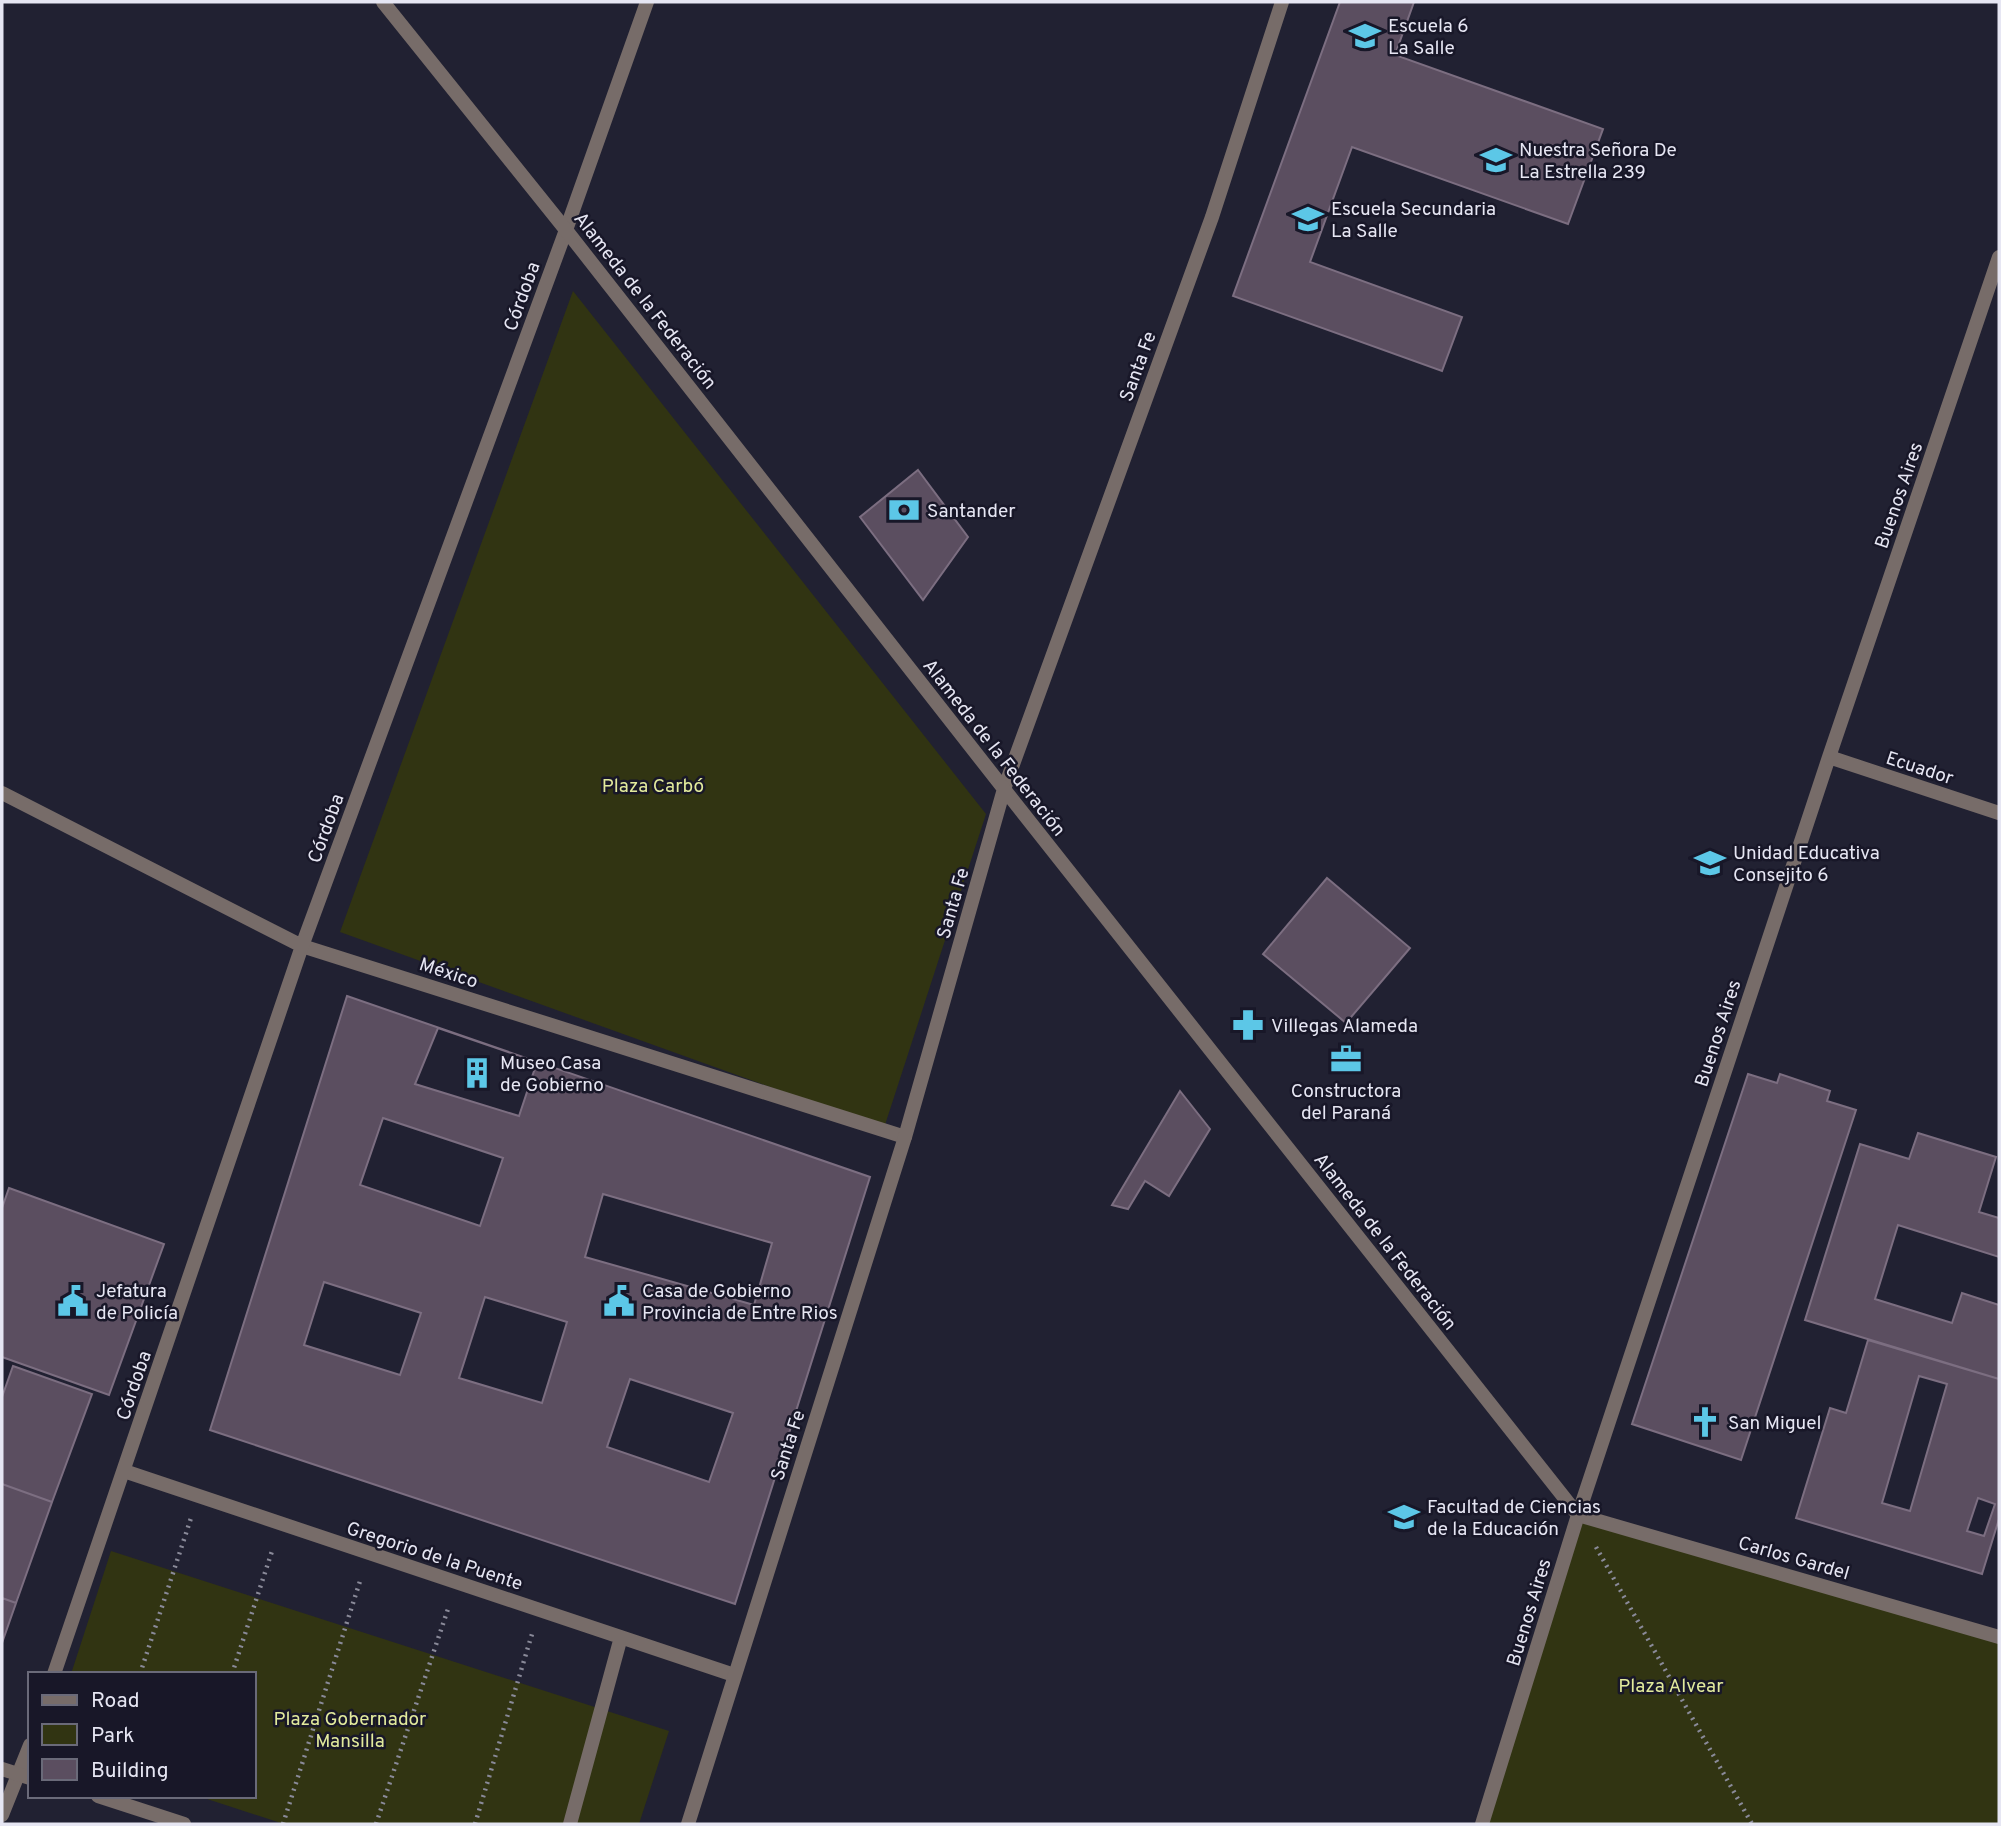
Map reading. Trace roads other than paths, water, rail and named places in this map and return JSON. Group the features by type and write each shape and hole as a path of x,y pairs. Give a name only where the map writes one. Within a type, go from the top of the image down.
{"street":[{"name":"Alameda de la Federación","path":"383,2 566,230 1578,1515"},
{"name":"Córdoba","path":"55,1672 302,946 566,230 646,2"},
{"name":"Santa Fe","path":"688,1824 905,1137 1004,789 1212,217 1282,2"},
{"name":"Buenos Aires","path":"1482,1824 1578,1515 1829,757 1999,257"},
{"name":"Ecuador","path":"1829,757 1999,813"},
{"name":"México","path":"2,793 302,946 905,1137"},
{"name":"Gregorio de la Puente","path":"124,1472 734,1675"},
{"name":"Carlos Gardel","path":"1578,1515 1999,1637"},
{"path":"570,1824 621,1637"},
{"path":"2,1815 24,1776 28,1755"},
{"path":"2,1769 24,1776"},
{"path":"104,1798 184,1824"}],"place":[{"name":"Escuela 6 La Salle","path":"1365,36"},
{"name":"Nuestra Señora De La Estrella 239","path":"1496,160"},
{"name":"Escuela Secundaria La Salle","path":"1308,219"},
{"name":"Santander","path":"904,510"},
{"name":"Unidad Educativa Consejito 6","path":"1710,863"},
{"name":"Villegas Alameda","path":"1248,1025"},
{"name":"Constructora del Paraná","path":"1346,1059"},
{"name":"Museo Casa de Gobierno","path":"477,1073"},
{"name":"Jefatura de Policía","path":"73,1301"},
{"name":"Casa de Gobierno Provincia de Entre Rios","path":"619,1301"},
{"name":"San Miguel","path":"1705,1422"},
{"name":"Facultad de Ciencias de la Educación","path":"1404,1517"}],"park label":[{"name":"Plaza Carbó","path":"653,785"},
{"name":"Plaza Alvear","path":"1671,1685"},
{"name":"Plaza Gobernador Mansilla","path":"350,1729"}]}
